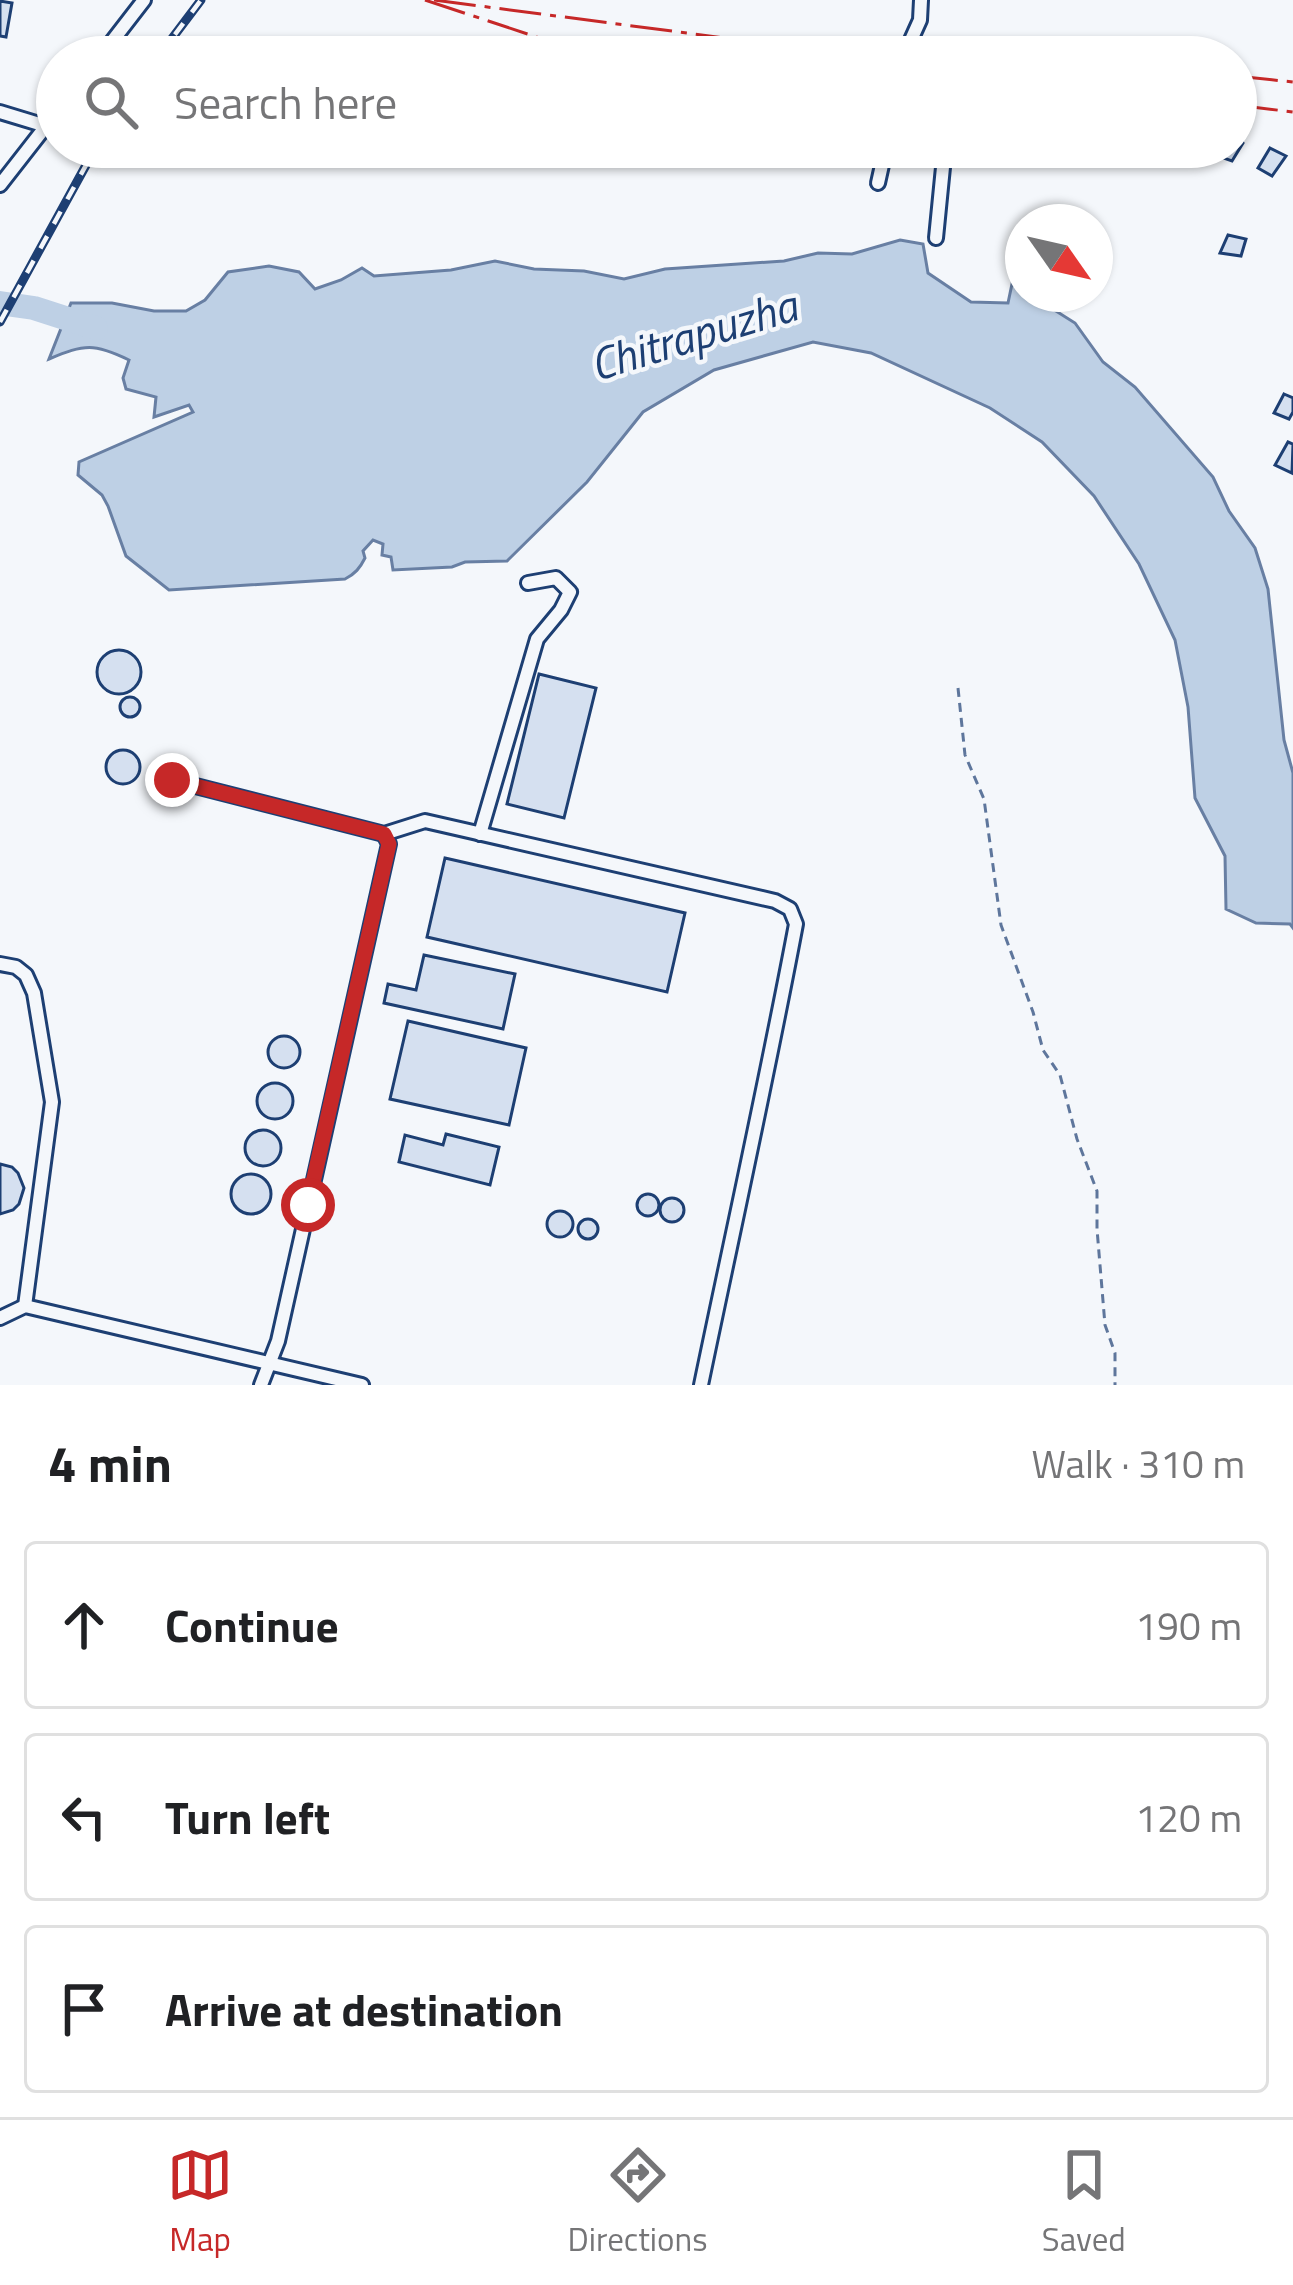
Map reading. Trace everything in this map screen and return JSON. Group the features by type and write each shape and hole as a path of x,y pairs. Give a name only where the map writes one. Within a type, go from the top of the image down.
{"street":[{"path":"116,36 144,0"},
{"path":"913,36 921,0"},
{"path":"0,112 36,123"},
{"path":"0,185 36,139"},
{"path":"878,183 881,168"},
{"path":"936,238 943,168"},
{"path":"480,834 537,639 570,592 556,578 528,583"},
{"path":"172,780 384,834 424,821 790,909 796,924 772,1053 752,1129 701,1385"},
{"path":"261,1385 278,1341 389,844 384,834"},
{"path":"0,964 26,975 34,992 52,1102 25,1306"},
{"path":"0,1318 25,1306 362,1385"}],"path":[{"path":"958,688 964,755 984,799 1000,925 1043,1050 1060,1075 1097,1191 1105,1325 1115,1353 1115,1385"}],"water":[{"path":"900,240 923,244 928,273 971,302 1005,303 1005,312 1058,312 1075,323 1103,362 1135,387 1213,477 1255,548 1268,589 1284,740 1293,773 1293,928 1256,923 1226,909 1225,856 1195,798 1188,707 1175,640 1139,564 1094,496 1042,442 990,408 871,353 813,342 714,370 643,412 587,482 507,561 393,570 391,557 382,555 383,544 373,540 363,551 359,568 345,579 169,590 126,556 102,495 78,475 79,462 193,412 189,405 154,417 156,397 126,389 123,378 129,360 107,351 81,348 49,359 71,303 186,311 205,300 228,272 269,266 299,272 315,289 362,268 374,276 495,261 624,279 665,269 784,261 818,253 852,254"}],"building":[{"path":"0,1 12,3 6,37 0,36"},
{"path":"1270,148 1286,156 1272,176 1258,168"},
{"path":"1228,235 1246,239 1241,256 1220,253"},
{"path":"1284,394 1293,398 1289,419 1274,413"},
{"path":"1288,442 1293,444 1292,473 1275,465"},
{"path":"119,650 135,656 141,672 135,688 119,694 103,688 97,672 103,656"},
{"path":"539,674 596,688 564,818 507,804"},
{"path":"130,697 140,707 130,717 120,707"},
{"path":"123,750 135,755 140,767 135,779 123,784 111,779 106,767 111,755"},
{"path":"445,858 685,913 667,992 427,937"},
{"path":"424,955 515,974 503,1029 384,1003 388,984 416,990"},
{"path":"408,1021 526,1048 509,1125 390,1099"},
{"path":"284,1036 296,1040 300,1052 296,1064 284,1068 272,1064 268,1052 272,1040"},
{"path":"275,1083 288,1088 293,1101 288,1114 275,1119 262,1114 257,1101 262,1088"},
{"path":"263,1130 276,1135 281,1148 276,1161 263,1166 250,1161 245,1148 250,1135"},
{"path":"446,1134 499,1147 490,1185 399,1162 405,1135 443,1145"},
{"path":"0,1164 18,1173 24,1188 19,1204 0,1214"},
{"path":"251,1174 265,1180 271,1194 265,1208 251,1214 237,1208 231,1194 237,1180"},
{"path":"648,1194 659,1205 648,1216 637,1205"},
{"path":"672,1198 681,1201 681,1219 672,1222 663,1219 660,1210 663,1201"},
{"path":"560,1211 573,1224 560,1237 547,1224"},
{"path":"588,1219 598,1229 588,1239 578,1229"}],"waterway":[{"name":"Chitrapuzha","path":"0,303 34,308 96,328"}],"railway":[{"path":"174,36 201,0"},
{"path":"0,322 84,168"}],"power":[{"path":"425,0 534,36"},
{"path":"434,0 709,36"},
{"path":"1257,78 1293,82"},
{"path":"1257,108 1293,112"}],"route":[{"path":"172,780 384,834 389,844 308,1205"}]}
